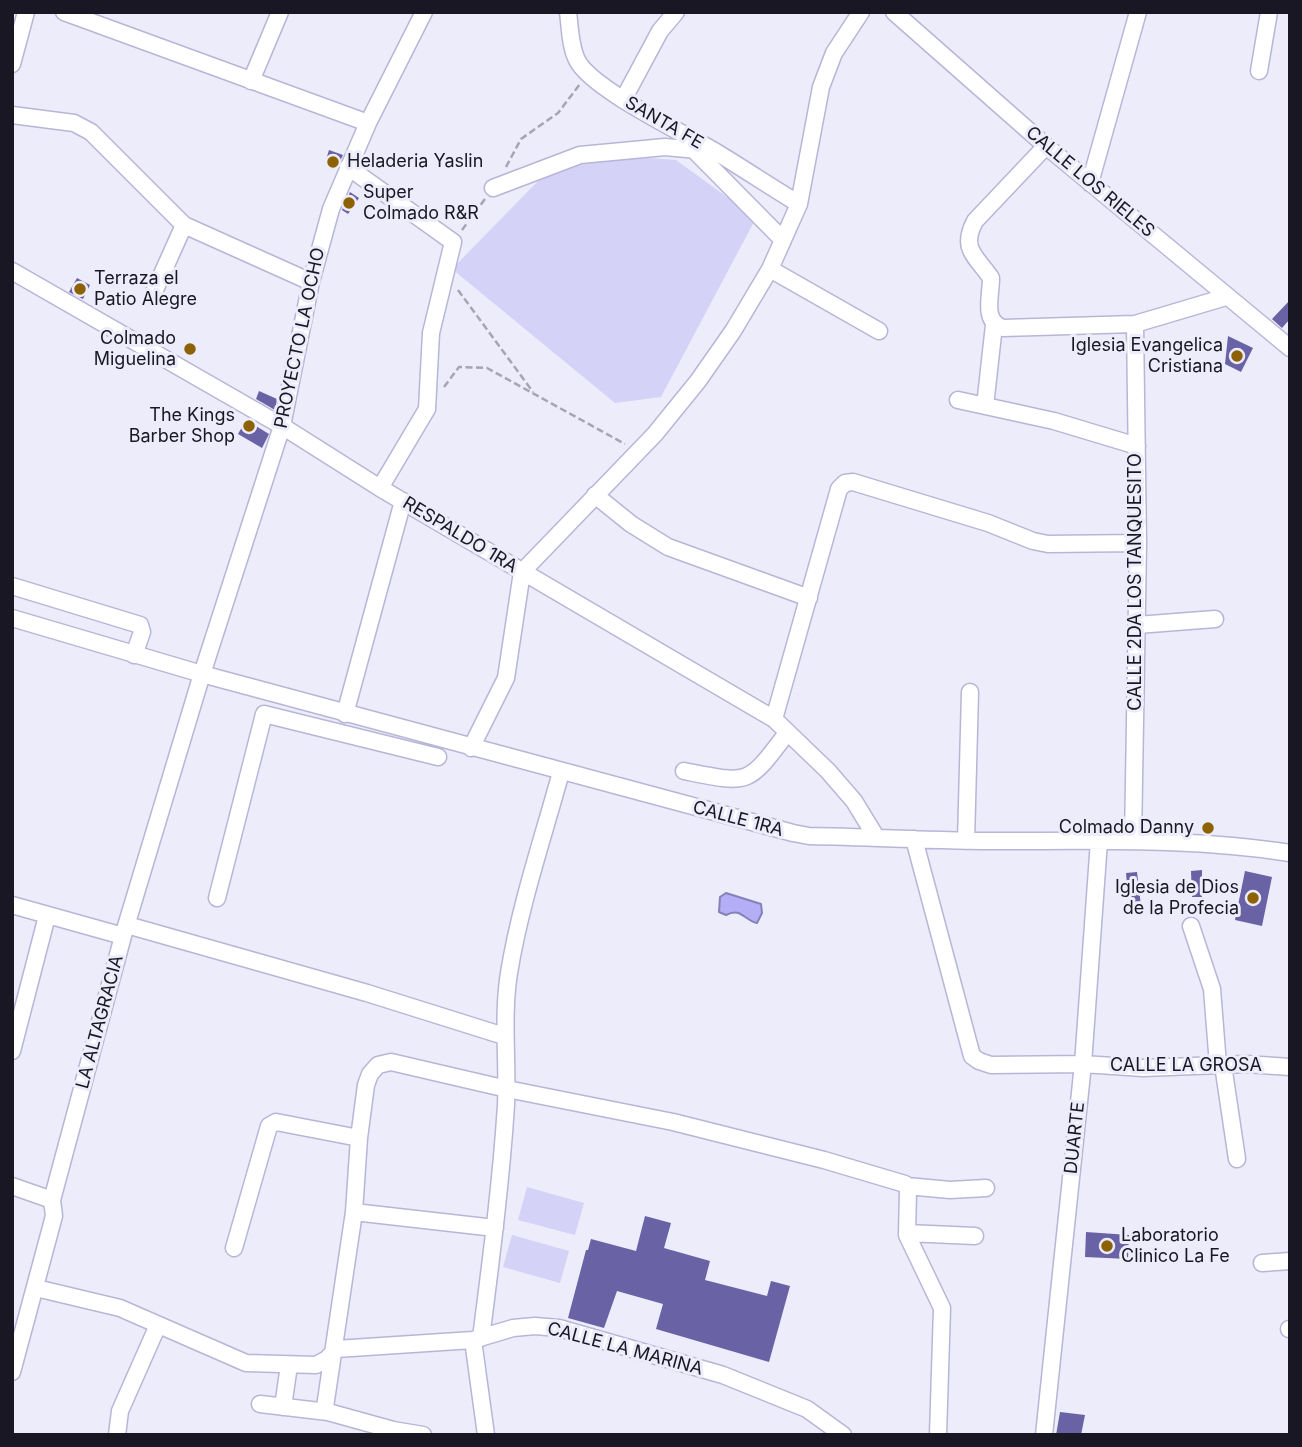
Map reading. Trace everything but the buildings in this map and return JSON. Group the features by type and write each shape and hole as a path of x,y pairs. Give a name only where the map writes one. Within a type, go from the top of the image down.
{"street":[{"path":"12,64 26,12"},
{"path":"64,12 368,123"},
{"path":"251,81 280,12"},
{"name":"PROYECTO LA OCHO","path":"202,674 282,426 311,282 331,209 368,123 424,12"},
{"name":"SANTA FE","path":"568,12 577,61 588,74 623,100 799,204"},
{"path":"623,100 660,31 676,12"},
{"path":"471,748 506,678 522,572 655,435 733,331 770,269 799,204 821,87 834,53 861,12"},
{"name":"CALLE LOS RIELES","path":"894,12 1046,146 1288,345"},
{"path":"1090,183 1138,12"},
{"path":"1259,71 1269,12"},
{"path":"12,115 74,123 91,132 184,225 311,282"},
{"path":"985,406 994,325 989,317 991,278 971,251 968,233 975,221 1046,146"},
{"path":"493,188 580,155 666,147 715,152"},
{"path":"694,150 783,240"},
{"path":"348,167 453,242 431,333 427,409 380,488"},
{"path":"154,292 184,225"},
{"path":"770,269 879,331"},
{"name":"RESPALDO 1RA","path":"12,271 282,426 380,488 774,719 828,771 854,801 876,837"},
{"path":"994,325 1003,328 1135,324 1226,296"},
{"name":"CALLE 2DA LOS TANQUESITO","path":"1133,840 1138,543 1135,324"},
{"path":"958,400 1054,421 1137,446"},
{"path":"774,719 839,489 845,483 853,482 988,523 1032,541 1048,544 1138,543"},
{"path":"595,495 631,524 668,547 809,598"},
{"path":"345,713 403,501"},
{"path":"12,586 139,625 142,632 134,655"},
{"name":"CALLE 1RA","path":"12,618 134,655 471,748 809,836 966,841 1133,840 1238,846 1290,853"},
{"path":"1137,625 1216,619"},
{"name":"LA ALTAGRACIA","path":"12,1372 54,1216 52,1200 125,930 202,674"},
{"path":"966,841 970,692"},
{"path":"217,898 271,693"},
{"path":"264,714 438,757"},
{"path":"684,771 730,780 742,779 759,770 788,733"},
{"path":"486,1435 477,1339 495,1228 503,1157 507,1089 504,1036 509,973 561,772"},
{"name":"CALLE LA GROSA","path":"914,839 972,1056 991,1065 1083,1064 1143,1068 1246,1064 1290,1067"},
{"name":"DUARTE","path":"1044,1435 1083,1064 1099,841"},
{"path":"12,905 47,916 125,930 367,993 504,1036"},
{"path":"12,1051 47,916"},
{"path":"1191,926 1212,989 1220,1065 1237,1159"},
{"path":"328,1412 325,1407 354,1212 366,1085 370,1074 378,1065 391,1062 507,1089 673,1122 824,1160 907,1186 950,1190 986,1188"},
{"path":"233,1248 269,1126 276,1122 359,1138"},
{"path":"12,1186 52,1200"},
{"path":"907,1186 907,1233 942,1308 938,1435"},
{"path":"354,1212 495,1228"},
{"path":"907,1233 975,1236"},
{"path":"1262,1263 1290,1261"},
{"name":"CALLE LA MARINA","path":"36,1288 120,1308 246,1363 316,1365 327,1360 335,1349 477,1339 513,1328 559,1328 723,1376 807,1409 843,1435"},
{"path":"117,1435 120,1410 158,1325"},
{"path":"283,1407 289,1366"},
{"path":"260,1404 328,1412 393,1430 423,1435"}],"path":[{"path":"453,242 493,188 521,139 558,113 588,74"},
{"path":"446,273 534,394"},
{"path":"443,388 459,367 487,368 638,452"}],"shaded area":[{"path":"607,155 676,160 756,218 661,397 615,403 452,269 541,178"},
{"path":"726,893 761,904 762,913 757,923 739,913 726,915 719,912 720,897"},
{"path":"527,1187 584,1203 575,1235 518,1220"},
{"path":"512,1235 569,1251 560,1283 503,1267"}],"place":[{"name":"Heladeria Yaslin","path":"333,162"},
{"name":"Super Colmado R&R","path":"349,203"},
{"name":"Terraza el Patio Alegre","path":"80,289"},
{"name":"Colmado Miguelina","path":"190,349"},
{"name":"Iglesia Evangelica Cristiana","path":"1237,356"},
{"name":"The Kings Barber Shop","path":"249,426"},
{"name":"Colmado Danny","path":"1208,828"},
{"name":"Iglesia de Dios de la Profecia","path":"1253,898"},
{"name":"Laboratorio Clinico La Fe","path":"1107,1246"}]}
